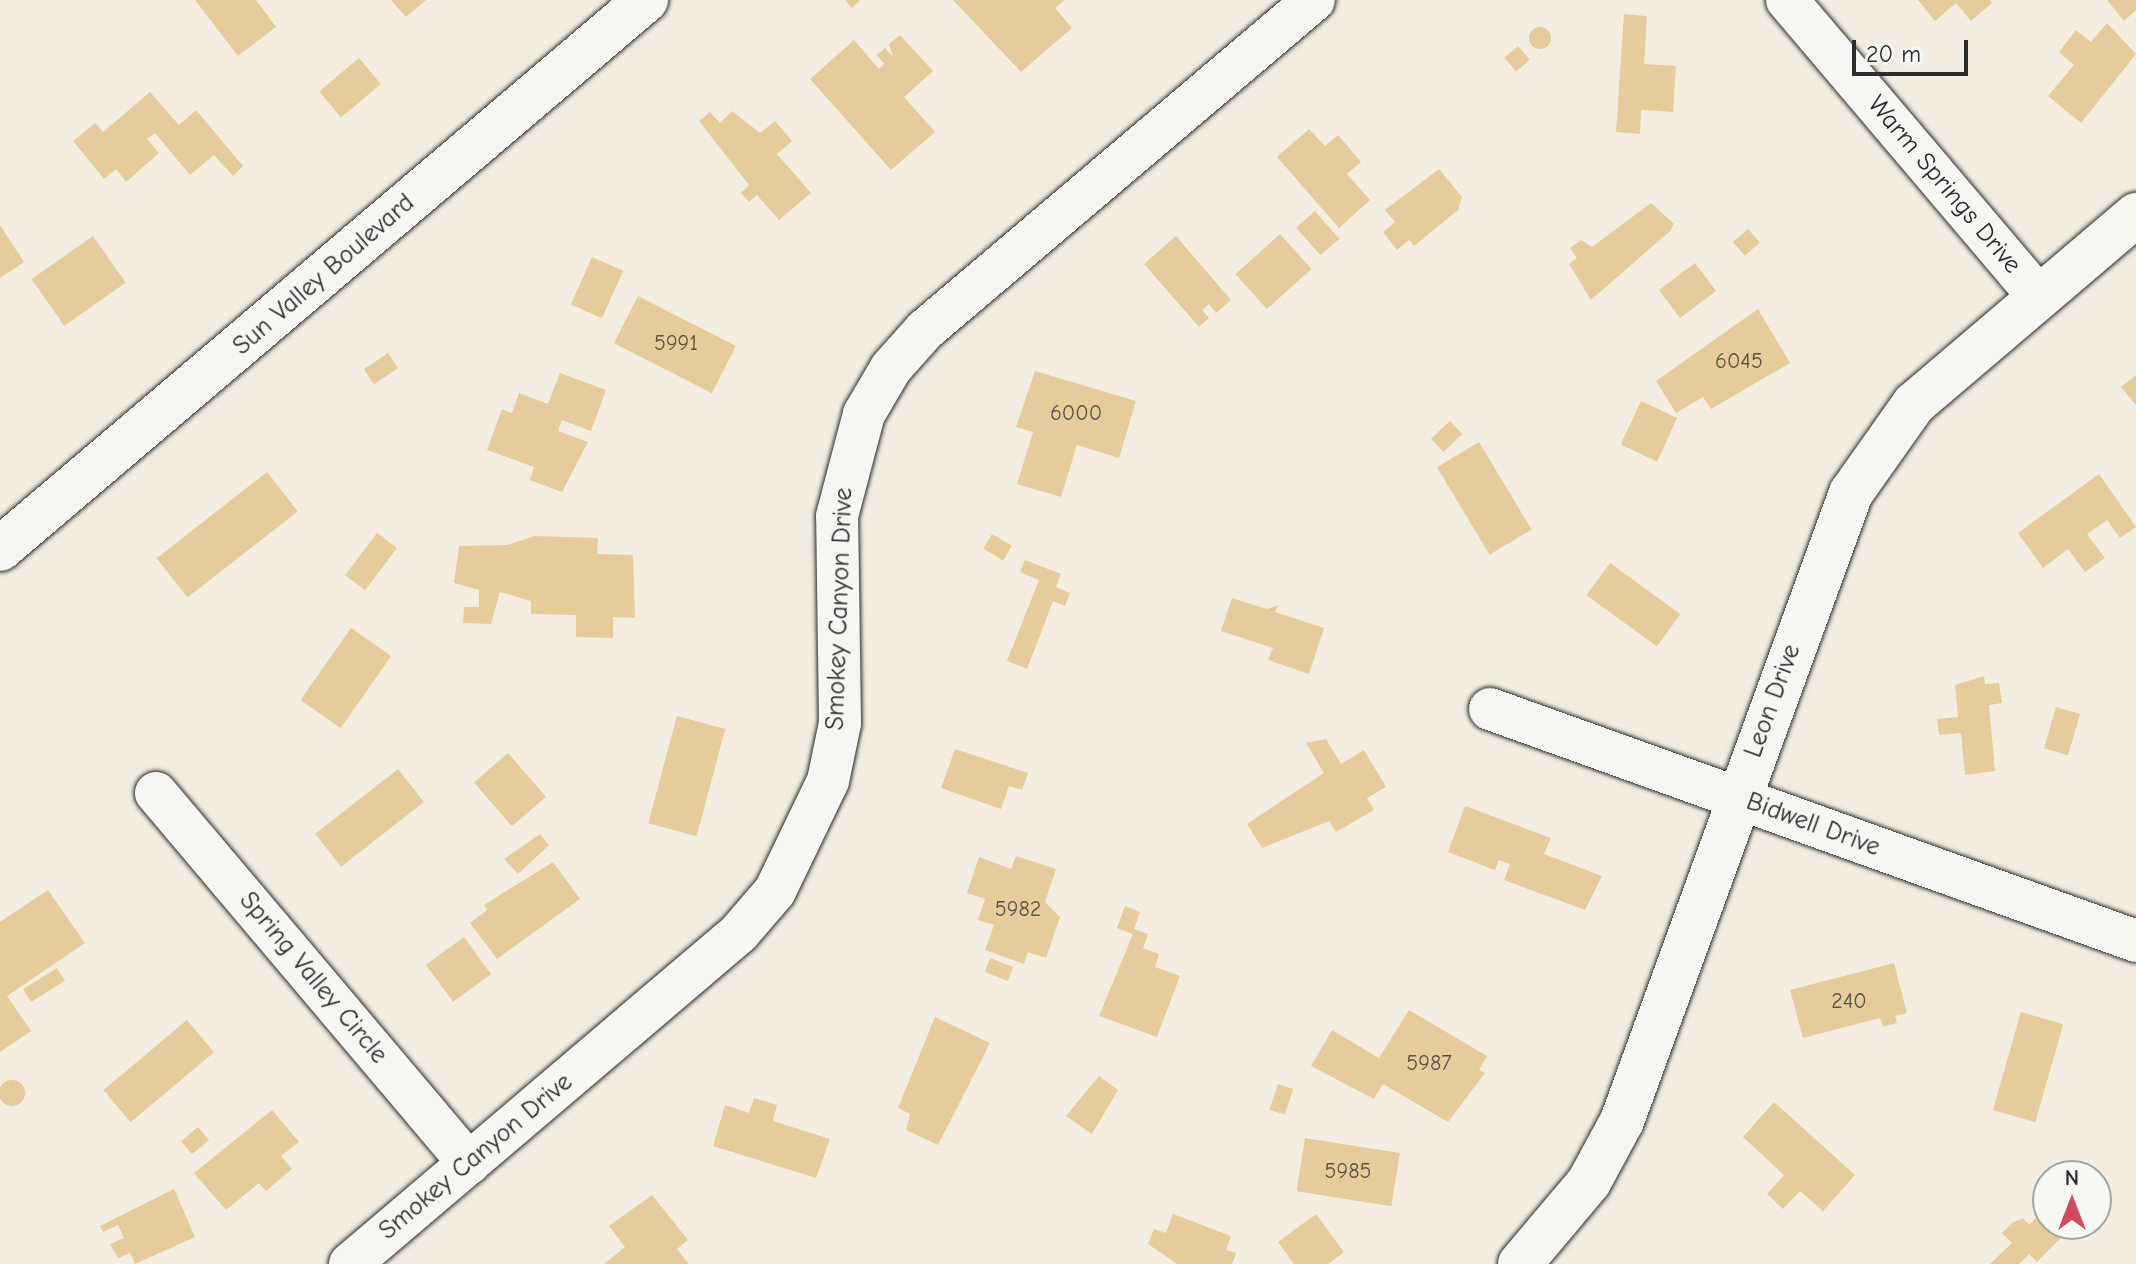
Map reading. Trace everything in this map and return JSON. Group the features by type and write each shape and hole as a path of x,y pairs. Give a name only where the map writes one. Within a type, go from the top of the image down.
{"street":[{"name":"Sun Valley Boulevard","path":"0,549 646,0"},
{"name":"Smokey Canyon Drive","path":"350,1264 739,933 805,841 840,723 837,516 846,463 891,368 925,330 1314,0"},
{"name":"Warm Springs Drive","path":"1787,0 2039,297"},
{"name":"Leon Drive","path":"1520,1264 1589,1182 1622,1121 1851,493 1914,404 2136,215"},
{"name":"Bidwell Drive","path":"1490,709 2136,941"},
{"name":"Spring Valley Circle","path":"156,793 469,1163"}],"building":[{"path":"195,0 256,0 276,27 238,56"},
{"path":"391,0 426,0 406,17"},
{"path":"845,0 860,0 852,8"},
{"path":"953,0 1065,0 1055,8 1072,28 1021,72"},
{"path":"1918,0 1990,0 1992,3 1971,21 1956,3 1935,21"},
{"path":"2107,0 2136,0 2136,10 2124,21"},
{"path":"1624,14 1647,16 1644,64 1676,66 1673,112 1641,110 1640,134 1616,132"},
{"path":"2107,23 2136,54 2081,123 2048,96 2074,65 2059,52 2076,30 2091,42"},
{"path":"1540,27 1548,30 1551,38 1548,46 1540,49 1532,46 1529,38 1532,30"},
{"path":"900,35 933,71 904,97 935,132 891,170 810,79 854,40 879,69 884,64 877,55 885,48 893,57 889,44"},
{"path":"1518,46 1530,60 1516,71 1504,58"},
{"path":"359,58 381,84 341,117 319,91"},
{"path":"150,92 179,125 196,110 243,166 233,176 214,155 190,175 155,133 147,139 159,153 126,182 116,169 104,179 73,141 95,123 103,132"},
{"path":"732,111 760,133 775,121 792,141 777,154 811,193 779,220 757,195 749,202 741,193 749,185 699,121 710,112 720,123"},
{"path":"1309,129 1325,146 1338,135 1361,162 1347,174 1370,200 1339,228 1277,157"},
{"path":"1439,169 1462,197 1458,210 1414,246 1409,240 1397,250 1383,232 1395,222 1385,210"},
{"path":"1651,203 1674,224 1670,231 1591,300 1569,264 1577,258 1570,248 1581,240 1592,247"},
{"path":"1315,211 1339,239 1320,255 1296,227"},
{"path":"0,225 24,262 0,278"},
{"path":"1748,229 1760,243 1745,256 1733,242"},
{"path":"1280,234 1311,269 1267,309 1235,274"},
{"path":"93,236 126,283 64,326 32,279"},
{"path":"1176,236 1231,300 1216,313 1209,304 1202,310 1209,318 1199,327 1144,264"},
{"path":"592,257 623,271 602,318 571,305"},
{"path":"1695,263 1716,291 1680,318 1659,290"},
{"path":"638,296 736,346 712,393 614,343"},
{"path":"1758,309 1790,363 1711,409 1703,397 1676,413 1656,381"},
{"path":"388,353 398,368 374,384 364,369"},
{"path":"1035,371 1136,401 1119,458 1077,445 1061,497 1017,484 1033,432 1016,427"},
{"path":"560,373 606,390 591,431 562,420 558,431 588,442 562,492 530,480 534,467 487,450 502,409 512,413 519,393 548,404"},
{"path":"2136,375 2136,405 2121,387"},
{"path":"1641,401 1677,418 1657,461 1621,445"},
{"path":"1450,421 1462,434 1443,452 1431,439"},
{"path":"1479,442 1532,529 1490,555 1437,467"},
{"path":"267,472 298,511 187,598 157,558"},
{"path":"2099,474 2136,527 2120,538 2107,520 2087,534 2105,558 2085,572 2068,549 2043,568 2018,533"},
{"path":"377,533 397,548 365,590 345,575"},
{"path":"992,534 1012,546 1003,560 983,549"},
{"path":"534,536 598,538 597,554 633,555 635,618 613,617 613,638 576,637 576,615 531,614 531,601 500,592 491,624 463,623 464,607 479,607 479,590 454,583 459,546 508,545"},
{"path":"1025,560 1061,574 1056,587 1070,593 1065,606 1053,601 1027,669 1007,661 1039,580 1020,572"},
{"path":"1610,563 1680,614 1657,646 1586,595"},
{"path":"1232,598 1267,609 1278,605 1275,612 1324,628 1309,674 1268,660 1273,648 1221,631"},
{"path":"351,628 391,656 341,728 301,700"},
{"path":"1984,676 1985,684 1999,683 2002,703 1989,705 1995,771 1965,775 1961,733 1939,735 1937,719 1958,717 1955,685"},
{"path":"2056,707 2080,714 2068,755 2044,748"},
{"path":"677,716 725,729 697,836 648,823"},
{"path":"1326,739 1341,764 1364,750 1386,787 1367,798 1374,810 1336,832 1329,821 1262,848 1247,824 1324,773 1306,743"},
{"path":"955,749 1028,773 1022,790 1009,786 1001,809 941,788"},
{"path":"508,753 546,797 512,826 474,783"},
{"path":"398,769 424,802 341,867 315,834"},
{"path":"1465,806 1551,838 1544,854 1602,876 1585,910 1504,880 1510,864 1499,860 1495,870 1448,852"},
{"path":"540,834 549,845 518,874 504,859"},
{"path":"1016,856 1056,869 1045,902 1060,917 1046,958 1028,952 1024,964 985,950 994,925 978,920 985,899 967,893 979,857 1011,869"},
{"path":"553,862 580,899 497,959 470,923 487,910 484,905"},
{"path":"48,890 85,943 7,996 31,1031 0,1052 0,922"},
{"path":"1125,906 1140,912 1134,929 1148,934 1143,948 1159,954 1155,967 1180,976 1157,1037 1099,1016 1133,934 1117,928"},
{"path":"464,937 491,974 453,1002 426,965"},
{"path":"990,958 1013,967 1008,981 985,972"},
{"path":"1894,963 1907,1013 1895,1016 1897,1023 1883,1027 1880,1018 1803,1038 1790,990"},
{"path":"57,968 65,981 31,1002 23,989"},
{"path":"1409,1010 1487,1056 1479,1070 1485,1073 1448,1122 1383,1084 1374,1099 1311,1066 1332,1030 1379,1058"},
{"path":"2021,1012 2063,1024 2035,1122 1993,1110"},
{"path":"935,1017 990,1043 938,1145 906,1130 910,1114 898,1108"},
{"path":"187,1020 214,1052 130,1122 104,1090"},
{"path":"1099,1076 1118,1090 1092,1134 1066,1116"},
{"path":"12,1080 21,1084 25,1093 21,1102 12,1106 3,1102 -1,1093 3,1084"},
{"path":"1278,1084 1293,1089 1285,1115 1270,1110"},
{"path":"754,1098 777,1105 773,1121 830,1139 816,1178 713,1146 725,1105 749,1113"},
{"path":"1774,1102 1855,1175 1823,1211 1800,1191 1783,1209 1767,1194 1784,1175 1743,1137"},
{"path":"272,1110 299,1142 281,1156 292,1169 266,1191 259,1183 226,1210 194,1173"},
{"path":"198,1127 209,1140 192,1154 181,1141"},
{"path":"1305,1138 1400,1153 1391,1206 1297,1191"},
{"path":"174,1189 195,1237 135,1264 130,1253 118,1258 110,1244 124,1238 118,1225 103,1232 100,1226"},
{"path":"652,1195 688,1240 677,1249 689,1264 604,1264 625,1247 609,1226"},
{"path":"1173,1214 1231,1236 1226,1250 1236,1253 1232,1264 1177,1264 1148,1244 1154,1229 1166,1233"},
{"path":"1316,1214 1344,1252 1328,1264 1294,1264 1278,1242"},
{"path":"2023,1218 2029,1225 2032,1222 2032,1240 2059,1240 2037,1262 2029,1254 2019,1264 1990,1264 2012,1243 2002,1233 2012,1223"}]}
